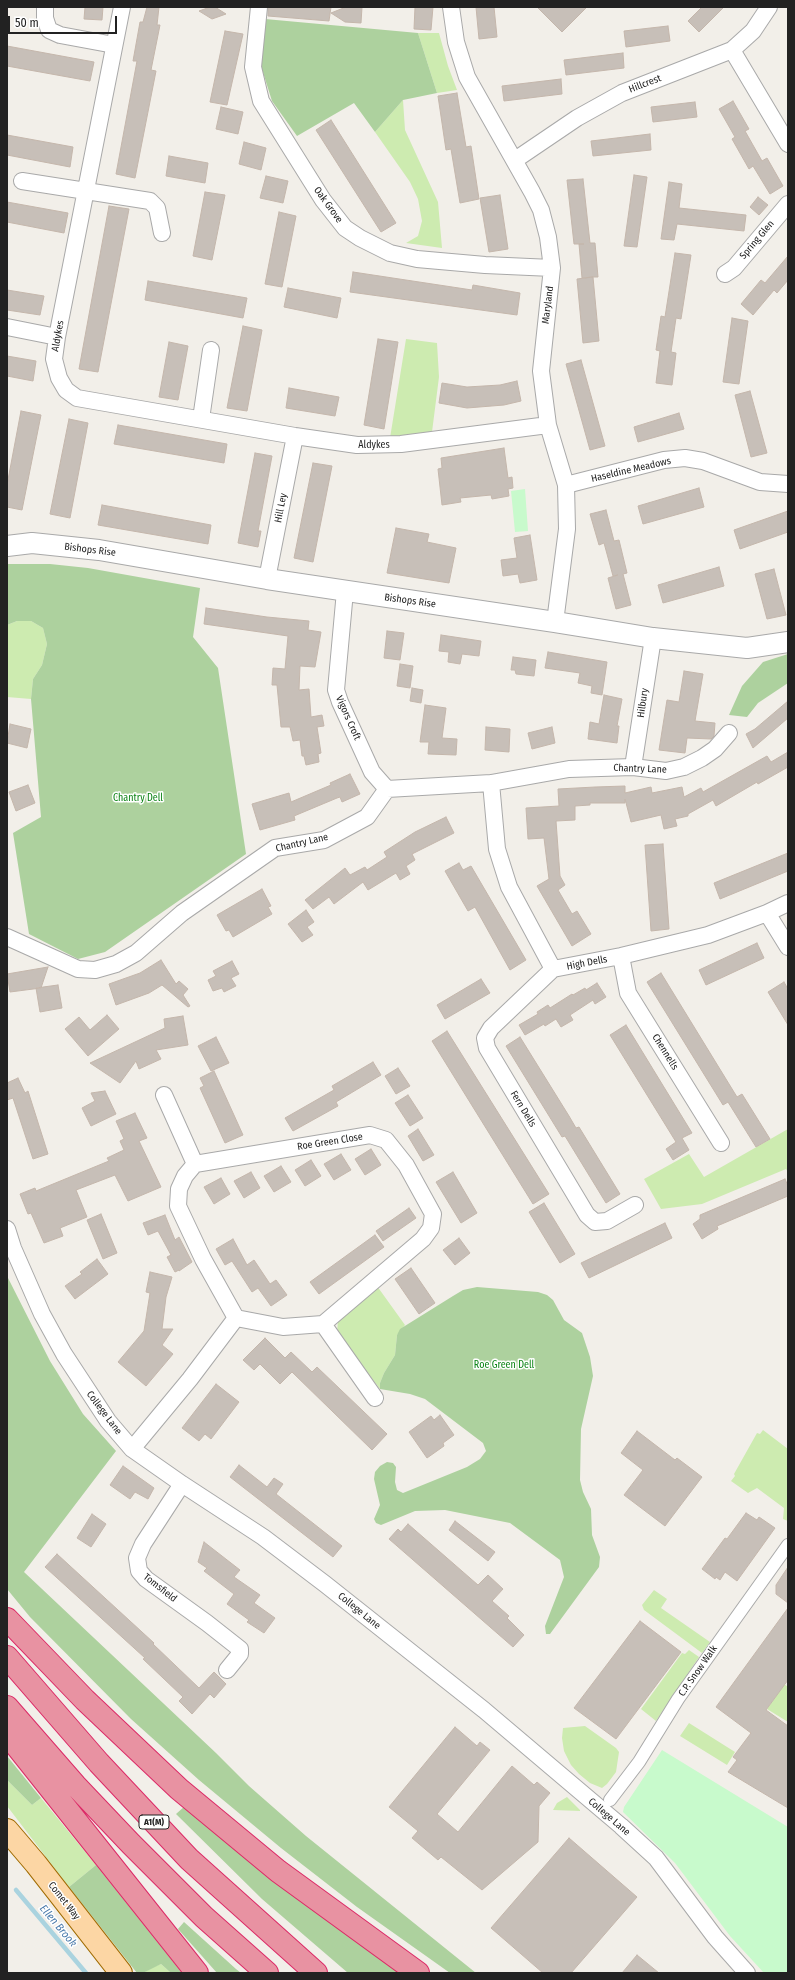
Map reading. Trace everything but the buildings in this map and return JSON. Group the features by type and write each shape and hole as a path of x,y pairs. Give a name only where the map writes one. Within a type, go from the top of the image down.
{"highway":[{"path":"7,1619 90,1705 203,1809 278,1871 418,1973"},
{"name":"A1(M)","path":"7,1657 99,1764 189,1859 316,1973"},
{"path":"7,1707 75,1785 132,1844 204,1917 267,1973"},
{"path":"7,1734 197,1973"},
{"path":"7,1739 23,1756"}],"main road":[{"name":"Comet Way","path":"7,1830 36,1864 120,1973"}],"street":[{"path":"45,7 45,18 50,30 60,35 114,45"},
{"name":"Aldykes","path":"122,7 57,337 54,359 59,378 66,390 77,398 294,436 357,445 401,444 548,425"},
{"name":"Oak Grove","path":"259,7 253,67 261,101 323,200 345,228 360,238 390,253 417,259 485,266 552,268"},
{"name":"Maryland","path":"451,7 456,42 467,77 485,113 515,160 541,210 548,237 552,268 541,371 548,425 566,485 567,538 555,622"},
{"name":"Hillcrest","path":"515,160 577,118 622,93 732,50 753,31 769,7"},
{"path":"732,50 788,144"},
{"path":"22,181 150,200 157,208 162,233"},
{"name":"Spring Glen","path":"725,274 734,268 788,204"},
{"path":"7,327 57,337"},
{"path":"201,419 211,350"},
{"name":"Hill Ley","path":"268,579 294,436"},
{"name":"Haseldine Meadows","path":"566,485 664,460 685,458 703,461 760,482 788,484"},
{"name":"Bishops Rise","path":"7,534 32,543"},
{"name":"Bishops Rise","path":"7,546 32,543 99,550 268,579 652,638 747,648 788,642"},
{"name":"Vigors Croft","path":"345,591 336,690 372,772 387,789"},
{"name":"Hilbury","path":"634,767 652,638"},
{"name":"Chantry Lane","path":"7,937 78,969 95,970 116,964 136,953 182,913 275,848 324,840 367,817 387,789 491,783 569,769 634,767 666,771 684,767 702,758 714,749 729,733"},
{"name":"High Dells","path":"491,783 497,849 509,887 553,969 621,956 708,935 767,913 788,902"},
{"path":"767,913 788,947"},
{"name":"Chennells","path":"621,956 628,993 721,1143"},
{"name":"Fern Dells","path":"553,969 491,1028 485,1038 487,1048 587,1215 595,1222 606,1221 635,1204"},
{"path":"164,1095 195,1164 185,1176 179,1189 178,1206 203,1260 236,1318 283,1327 323,1324 375,1398"},
{"name":"Roe Green Close","path":"195,1164 370,1135 386,1140 406,1165 433,1214 431,1228 423,1239 323,1324"},
{"name":"College Lane","path":"7,1229 13,1248 42,1314 64,1354 108,1421 132,1449 263,1537 326,1584 484,1710 621,1826 656,1858 715,1937 747,1973"},
{"path":"132,1449 190,1379 236,1318"},
{"name":"Tomsfield","path":"182,1484 143,1544 137,1558 139,1571 146,1579 240,1649 240,1654 227,1670"},
{"name":"C.P. Snow Walk","path":"610,1800 638,1762 678,1699 788,1545"}],"green space":[{"path":"265,19 418,33 437,93 403,100 375,132 354,103 297,136 272,101 261,66"},
{"path":"418,33 439,33 448,66 457,90 437,93"},
{"path":"403,100 405,130 438,202 442,248 406,243 418,236 422,221 418,199 410,182 375,132"},
{"path":"406,339 437,343 439,377 432,432 390,438"},
{"path":"525,489 528,531 515,532 511,491"},
{"name":"Chantry Dell","path":"7,564 50,564 88,568 200,588 193,637 218,668 246,854 105,952 78,959 29,934 13,833 41,817 31,699 33,679 42,665 47,644 43,628 31,621 17,621 7,625"},
{"path":"17,621 31,621 43,628 47,644 42,665 33,679 31,699 7,697 7,625"},
{"path":"788,654 788,683 758,703 747,717 729,715 742,686 763,662"},
{"path":"788,1129 788,1172 786,1169 702,1204 661,1209 644,1179 689,1154 704,1177"},
{"path":"7,1276 50,1361 83,1414 116,1451 24,1572 249,1786 306,1836 476,1973 450,1973 357,1907 281,1848 199,1780 131,1719 30,1617 7,1589"},
{"path":"377,1286 405,1325 397,1335 395,1355 384,1373 380,1383 380,1389 337,1333 338,1320"},
{"name":"Roe Green Dell","path":"477,1287 538,1292 547,1295 553,1300 564,1320 582,1333 590,1357 593,1376 581,1429 580,1480 583,1492 591,1509 592,1535 600,1557 599,1567 550,1634 546,1634 545,1626 564,1577 560,1560 510,1523 445,1510 415,1511 381,1525 376,1523 374,1519 380,1505 374,1479 375,1472 380,1466 387,1462 393,1463 396,1467 395,1482 397,1490 403,1493 467,1467 480,1459 486,1451 483,1443 425,1399 410,1394 380,1389 380,1383 384,1373 395,1355 397,1335 400,1329 463,1290"},
{"path":"763,1430 788,1449 788,1521 783,1519 784,1508 757,1488 748,1493 731,1481 757,1433 760,1434"},
{"path":"654,1590 667,1599 661,1608 710,1642 702,1653 644,1610 642,1605"},
{"path":"689,1650 699,1657 656,1721 641,1709 682,1653 685,1654"},
{"path":"784,1684 788,1687 788,1722 767,1709"},
{"path":"689,1723 735,1752 727,1765 680,1736"},
{"path":"585,1726 616,1748 619,1752 616,1772 602,1788 590,1783 579,1774 571,1765 564,1751 562,1738 563,1728"},
{"path":"662,1750 788,1827 788,1973 764,1973 730,1936 675,1863 623,1812 624,1807"},
{"path":"7,1756 41,1798 32,1805 7,1780"},
{"path":"7,1780 32,1805 41,1798 96,1865 69,1887 7,1806"},
{"path":"567,1797 580,1811 553,1810 557,1803"},
{"path":"185,1806 401,1973 348,1973 262,1899 176,1814"},
{"path":"96,1865 182,1973 171,1973 161,1964 143,1973 137,1973 69,1887"},
{"path":"184,1922 241,1973 217,1973 178,1929"},
{"path":"161,1964 171,1973 143,1973 153,1967"}],"waterway":[{"name":"Ellen Brook","path":"16,1890 86,1973"}]}
